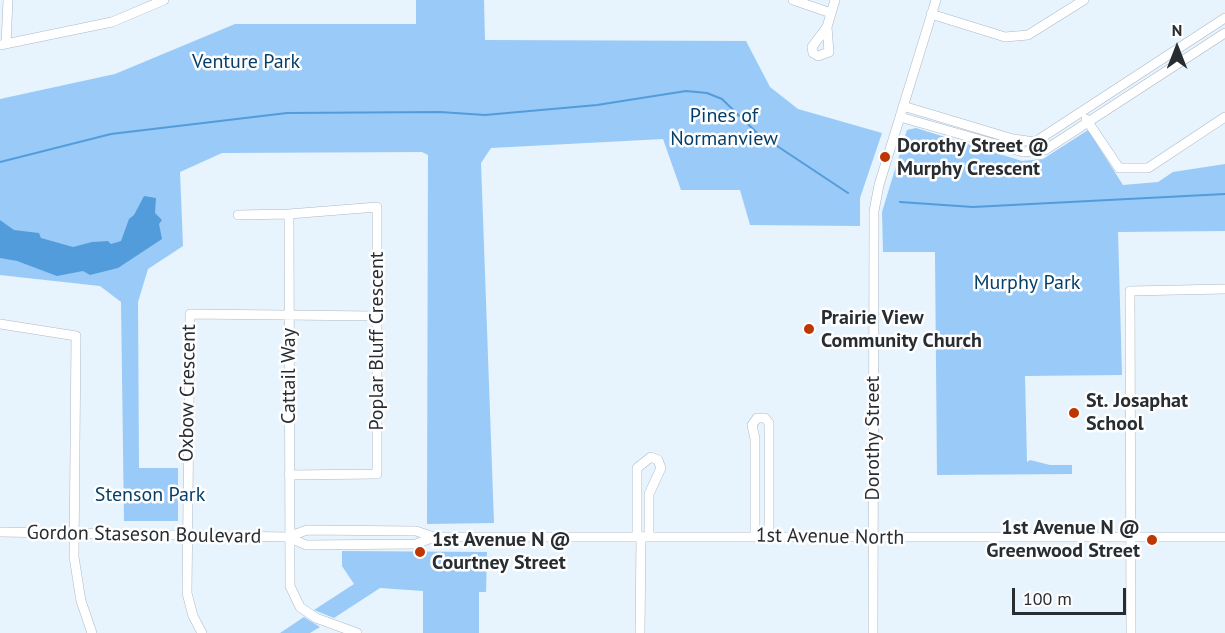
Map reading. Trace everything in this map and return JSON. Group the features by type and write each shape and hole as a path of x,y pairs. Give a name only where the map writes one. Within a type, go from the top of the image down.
{"street":[{"path":"8,0 3,44 112,22 164,0"},
{"path":"793,0 831,13"},
{"path":"827,27 835,0"},
{"name":"Dorothy Street","path":"873,633 873,219 879,185 936,0"},
{"path":"931,14 1005,37 1028,35 1084,0"},
{"path":"903,106 1025,142 1035,141 1082,113 1225,18"},
{"path":"900,117 1023,152 1035,153 1046,150 1225,33"},
{"path":"1082,113 1119,168 1148,168 1225,117"},
{"name":"Poplar Bluff Crescent","path":"289,214 377,207 377,474 289,475"},
{"path":"238,215 289,214"},
{"name":"Cattail Way","path":"289,214 288,537 290,586 300,607 316,618 357,633"},
{"path":"1131,633 1130,291 1225,289"},
{"name":"Oxbow Crescent","path":"187,535 190,314 289,316"},
{"path":"289,316 376,316"},
{"path":"0,324 76,336 76,579 92,633"},
{"path":"755,536 755,439 752,425 757,418 765,418 769,423 769,536"},
{"path":"640,633 642,536 638,468 651,457 657,460 661,468 649,494 642,536"},
{"name":"Gordon Staseson Boulevard","path":"0,532 288,537 306,530 416,531 434,537"},
{"path":"187,535 187,592 199,632"},
{"name":"Gordon Staseson Boulevard","path":"288,537 306,545 416,544 434,537"},
{"name":"1st Avenue North","path":"434,537 1225,537"}],"green space":[{"path":"416,0 484,0 485,40 746,41 770,87 798,109 882,133 860,198 860,226 750,225 740,190 681,190 663,139 491,148 481,163 494,523 427,524 428,155 422,152 222,153 180,172 183,246 148,269 138,302 139,468 178,468 178,521 124,521 121,302 100,286 0,275 0,99 115,74 235,24 416,24"},
{"name":"Murphy Park","path":"916,128 1022,161 1043,159 1088,130 1123,185 1158,182 1173,172 1225,164 1225,231 1118,232 1122,375 1025,376 1027,462 1030,460 1050,465 1072,465 1072,474 937,475 935,252 883,252 882,212 907,130"},
{"path":"342,551 487,552 486,592 479,592 479,633 423,633 423,591 380,588 334,618 314,610 354,584 342,566"},
{"path":"304,617 320,627 310,633 280,633"}],"shaded area":[{"path":"144,196 156,198 155,213 162,220 159,224 162,239 118,268 90,275 83,271 57,276 17,261 0,258 0,220 14,230 39,233 41,238 73,247 92,242 108,241 111,244 121,241 129,219 134,215"}],"waterway":[{"path":"0,162 111,134 287,113 440,112 485,115 597,105 686,91 707,93 722,99 756,132 848,193"},
{"path":"900,202 973,207 1225,194"}],"place":[{"name":"Dorothy Street @ Murphy Crescent","path":"885,157"},
{"name":"Prairie View Community Church","path":"809,329"},
{"name":"St. Josaphat School","path":"1074,413"},
{"name":"1st Avenue N @ Greenwood Street","path":"1152,540"},
{"name":"1st Avenue N @ Courtney Street","path":"420,552"}],"park label":[{"name":"Venture Park","path":"246,62"},
{"name":"Pines of Normanview","path":"724,128"},
{"name":"Stenson Park","path":"150,495"}]}
